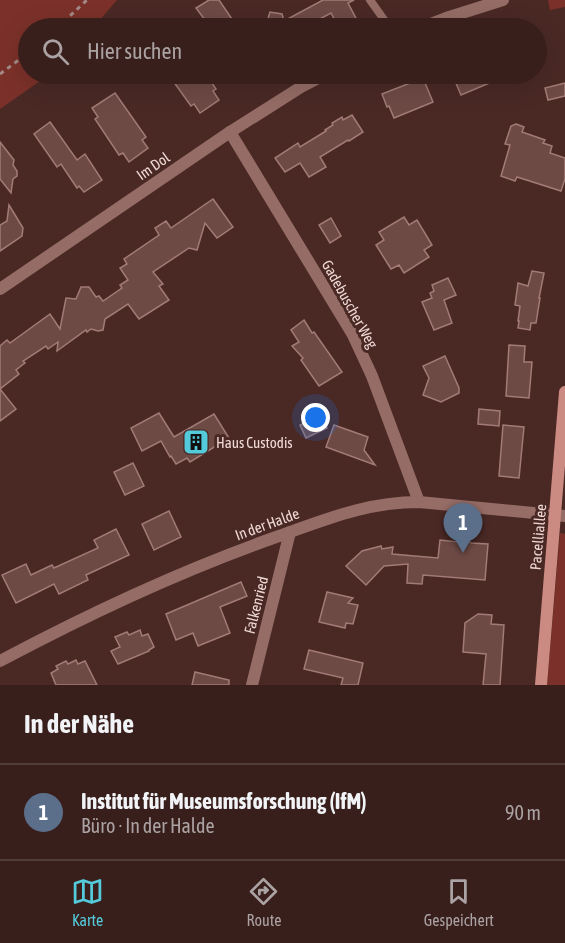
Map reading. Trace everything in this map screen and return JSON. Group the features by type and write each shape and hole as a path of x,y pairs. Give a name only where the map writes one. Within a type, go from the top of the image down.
{"street":[{"path":"446,18 503,0"},
{"name":"Im Dol","path":"0,289 230,132 307,84"},
{"name":"Gadebuscher Weg","path":"230,132 353,335 372,376 419,502"},
{"name":"Pacelliallee","path":"541,685 560,515 565,392"},
{"name":"In der Halde","path":"0,661 66,626 220,557 330,517 369,506 419,502 560,515"},
{"name":"Falkenried","path":"252,685 290,532"}],"lane":[{"path":"370,0 383,18"}],"path":[{"path":"68,18 87,0"},
{"path":"0,74 18,60"}],"shaded area":[{"path":"0,0 117,0 102,18 18,18 18,84 36,84 0,109"},
{"path":"548,0 565,0 565,7 550,10"},
{"path":"560,533 565,534 565,685 547,685"}],"building":[{"path":"209,0 219,0 231,18 204,18 196,8"},
{"path":"323,0 354,0 348,3 356,18 334,18 331,13 322,18 290,18"},
{"path":"270,12 282,14 283,18 268,18"},
{"path":"565,83 565,96 548,100 545,88"},
{"path":"175,84 213,84 216,89 213,91 219,100 200,113 194,104 191,106"},
{"path":"408,84 426,84 433,102 394,118 382,94"},
{"path":"456,84 487,84 461,95"},
{"path":"115,93 146,137 142,140 148,148 129,162 123,153 119,155 95,119 98,117 92,108"},
{"path":"352,115 363,132 320,157 326,167 309,177 300,163 285,172 275,158 298,143 300,147 326,131 333,125 332,123 342,117 343,120"},
{"path":"50,122 77,160 85,154 102,180 84,192 79,186 77,188 61,164 57,167 34,134"},
{"path":"516,124 524,127 522,132 545,140 543,143 552,146 550,153 565,158 565,179 561,191 517,177 515,181 501,176 510,145 505,144 511,126"},
{"path":"0,142 14,160 13,165 17,171 11,193 0,179"},
{"path":"213,199 233,227 217,238 205,223 197,250 189,248 153,272 163,284 159,286 169,300 139,319 128,304 105,319 103,330 91,329 87,332 86,330 57,351 58,342 48,349 46,346 23,361 25,363 16,370 19,374 0,389 0,346 7,340 10,343 50,314 60,329 66,298 76,299 81,287 89,287 96,297 99,296 103,301 122,288 120,285 128,280 120,268 127,264 124,259 159,235 155,228 166,221 171,228"},
{"path":"9,205 23,228 22,236 0,251 0,225 7,221"},
{"path":"404,217 409,225 417,220 432,245 424,250 429,257 404,273 399,265 391,269 376,245 384,240 379,232"},
{"path":"331,218 341,236 330,243 319,225"},
{"path":"532,271 544,273 536,323 531,323 530,330 518,328 520,306 515,305 518,283 528,286"},
{"path":"448,278 456,295 444,300 452,323 434,330 422,302 432,298 430,293 434,291 432,285"},
{"path":"304,320 342,372 319,386 301,360 303,358 292,346 299,342 291,330"},
{"path":"509,345 525,346 524,362 532,362 529,398 506,396"},
{"path":"445,356 459,393 441,402 423,395 429,378 423,366"},
{"path":"0,389 16,409 0,421"},
{"path":"479,409 500,411 499,426 478,424"},
{"name":"Haus Custodis","path":"159,413 174,437 214,414 229,438 190,462 187,458 176,464 161,441 142,451 131,428"},
{"path":"321,415 327,428 306,438 300,425"},
{"path":"334,425 368,437 364,450 375,465 326,447"},
{"path":"503,425 524,427 519,478 499,476"},
{"path":"133,463 144,486 125,495 114,472"},
{"path":"169,511 181,537 154,550 142,524"},
{"path":"116,529 129,555 86,575 88,580 59,594 54,584 16,603 2,575 26,564 31,575 52,565 54,568 98,548 94,540"},
{"path":"464,536 471,543 488,544 485,580 423,575 422,584 407,583 408,564 384,566 366,585 346,566 362,551 381,546 382,549 393,547 392,554 438,558 440,540 458,542"},
{"path":"241,582 247,596 220,607 230,633 198,646 193,633 176,640 166,614"},
{"path":"327,592 353,598 348,603 358,605 353,624 346,623 345,628 319,622"},
{"path":"478,614 492,615 491,624 504,625 500,685 483,685 486,654 463,652 465,623"},
{"path":"140,630 142,636 148,634 154,647 118,664 111,651 120,647 115,637 127,632 129,635"},
{"path":"309,650 363,663 358,685 341,685 343,678 304,669"},
{"path":"76,660 78,664 85,661 97,685 56,685 51,673 58,669 56,666 66,661 68,664"},
{"path":"195,672 229,680 229,685 192,685"}],"place":[{"name":"Haus Custodis","path":"196,442"},
{"name":"Institut für Museumsforschung (IfM)","path":"463,553"}]}
